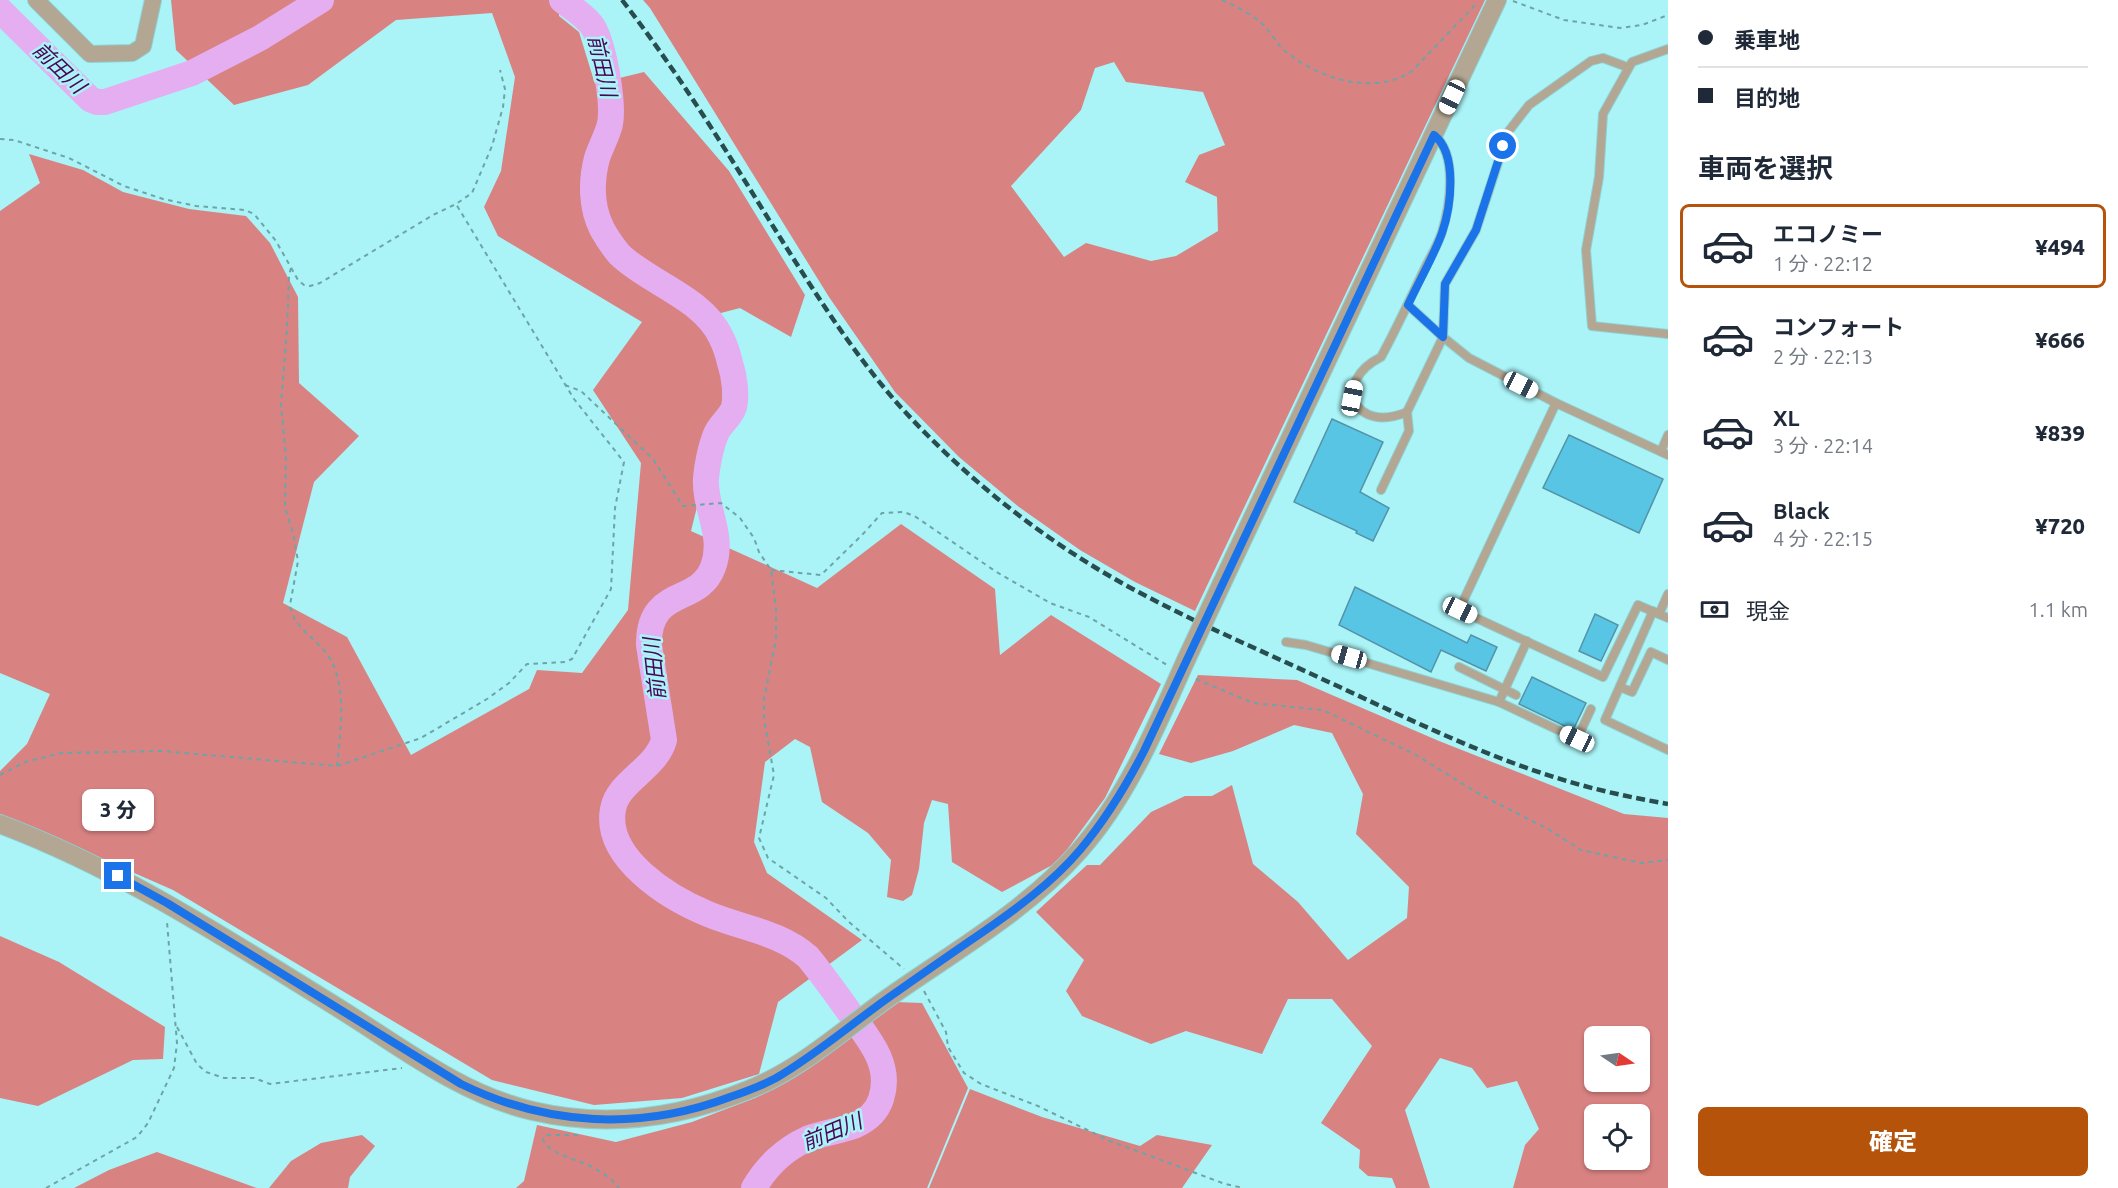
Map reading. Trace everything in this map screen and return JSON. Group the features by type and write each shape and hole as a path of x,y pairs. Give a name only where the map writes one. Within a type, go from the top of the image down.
{"street":[{"path":"36,0 87,52 105,55 135,52 143,46 153,0"},
{"path":"0,824 42,840 169,904 426,1064 489,1097 523,1108 584,1120 620,1121 678,1113 716,1102 774,1079 1022,904 1051,880 1106,818 1144,751 1497,0"}],"lane":[{"path":"1668,49 1632,62 1627,67 1603,114 1599,177 1586,250 1592,326 1668,334"},
{"path":"1381,490 1409,431 1407,412 1443,337 1445,284 1476,230 1508,132 1529,105 1591,61 1603,58 1627,67"},
{"path":"1407,412 1395,417 1372,416 1356,406 1352,398 1361,372 1368,364 1381,357 1442,232 1448,207 1449,162 1441,141 1434,135"},
{"path":"1408,305 1468,358 1556,403 1664,453 1668,435"},
{"path":"1556,403 1460,610 1603,677 1638,604 1668,618"},
{"path":"1668,594 1656,613 1605,720 1668,750"},
{"path":"1499,702 1527,641"},
{"path":"1286,642 1306,645 1499,702 1577,739 1591,709"},
{"path":"1620,687 1632,692 1651,652 1668,660"},
{"path":"1459,667 1516,695"}],"path":[{"path":"1222,0 1258,20 1284,50 1314,70 1333,78 1376,83 1401,78 1412,71 1481,0"},
{"path":"1511,0 1564,20 1620,28 1642,26 1668,15"},
{"path":"0,138 14,140 69,158 124,186 163,199 196,206 245,210 254,214 269,231 298,280 310,286 320,284 472,193 492,146 505,95 500,70"},
{"path":"0,775 33,760 73,752 160,751 337,766 421,738 487,699 509,683 527,664 565,662 572,659 611,589 615,508 624,462 565,385 456,204"},
{"path":"291,268 281,405 286,457 285,507 298,561 290,605 291,612 300,626 324,650 334,668 340,698 337,766"},
{"path":"565,385 581,391 653,459 683,506 721,503 740,518 771,570 776,609 776,639 764,699 764,719 774,775 759,838 768,858 826,898 849,922 916,979 946,1032 948,1047 964,1073 981,1084 1038,1106 1110,1141 1225,1184 1244,1188"},
{"path":"771,570 821,575 882,513 904,512 916,517 995,571 1050,603 1089,617 1253,703 1323,710 1416,755 1481,795 1548,829 1581,850 1641,862 1668,860"},
{"path":"46,1188 137,1137 142,1132 174,1068 177,1054 167,938 169,904"},
{"path":"176,1025 197,1064 206,1071 224,1078 254,1078 270,1084 426,1064"},
{"path":"582,1135 547,1135 543,1139 544,1144 550,1149 590,1166 604,1174 619,1188"}],"shaded area":[{"path":"171,0 559,0 559,16 579,32 595,84 644,72 729,171 805,295 791,337 740,308 717,314 723,402 691,531 817,588 901,524 995,589 1000,655 1051,615 1161,684 1105,798 1058,862 1002,892 952,862 948,804 932,800 924,823 919,869 912,895 903,901 887,897 891,860 868,833 822,802 810,747 795,739 765,762 754,842 767,873 862,940 778,1002 759,1074 682,1098 594,1105 492,1080 173,890 0,814 0,771 27,744 50,694 0,673 0,211 40,183 29,154 83,170 123,192 189,209 246,216 270,243 298,297 299,383 359,436 314,482 283,603 347,637 411,755 529,689 537,670 582,673 628,610 641,463 593,390 642,322 498,236 484,207 501,171 515,77 492,13 396,20 308,85 234,105 176,50"},
{"path":"643,0 1485,0 1195,611 1135,582 1080,550 1019,507 959,457 895,392 829,297","holes":["1114,62 1126,82 1203,92 1225,145 1199,155 1185,182 1217,197 1218,231 1176,256 1151,261 1086,243 1064,257 1011,186 1081,110 1095,68"]},
{"path":"1198,675 1297,680 1439,741 1624,814 1668,818 1668,1188 1513,1188 1525,1145 1539,1129 1517,1081 1487,1088 1472,1068 1440,1058 1405,1110 1430,1188 1396,1188 1392,1178 1368,1176 1359,1168 1360,1150 1321,1123 1372,1046 1332,999 1288,999 1262,1054 1186,1031 1151,1044 1082,1016 1066,991 1084,960 1036,912 1087,865 1100,865 1151,812 1185,796 1212,796 1232,785 1253,864 1298,902 1348,960 1407,918 1409,887 1356,834 1363,794 1332,733 1294,725 1233,751 1191,763 1159,754"},
{"path":"0,936 59,962 165,1027 163,1059 133,1060 38,1106 0,1098"},
{"path":"896,1002 922,1003 968,1088 927,1188 516,1188 524,1181 537,1125 616,1142 692,1122 755,1098 825,1057"},
{"path":"970,1089 1042,1117 1140,1146 1157,1135 1212,1145 1182,1188 929,1188"},
{"path":"362,1135 375,1146 350,1177 348,1188 269,1188 291,1161 321,1143"},
{"path":"157,1152 257,1188 74,1188 109,1170"}],"building":[{"path":"1332,419 1383,442 1360,492 1389,508 1373,541 1356,533 1357,531 1294,502"},
{"path":"1569,435 1663,479 1639,533 1543,488"},
{"path":"1355,587 1467,643 1471,635 1497,647 1486,671 1441,650 1431,672 1339,625"},
{"path":"1595,614 1618,625 1601,661 1579,651"},
{"path":"1532,677 1586,703 1573,730 1519,704"}],"waterway":[{"name":"前田川","path":"0,10 90,99 105,102 192,73 260,38 321,0"},
{"name":"前田川","path":"562,0 593,27 601,47 607,75 611,103 610,124 597,158 593,185 598,221 620,255 645,274 689,301 713,323 726,350 733,373 735,391 734,407 716,434 707,473 706,489 717,544 713,567 706,579 697,587 665,605 657,613 651,626 649,645 664,740 653,759 616,799 613,809 613,827 619,844 629,860 658,887 708,914 773,936 808,957 869,1040 881,1062 883,1074 884,1086 881,1099 868,1118 856,1125 799,1143 777,1159 754,1188"}],"railway":[{"path":"622,0 718,138 815,293 879,382 952,459 1013,511 1078,557 1146,596 1442,734 1504,760 1567,781 1668,804"}],"route":[{"path":"118,876 167,903 426,1064 461,1084 507,1104 557,1116 584,1120 620,1121 688,1111 750,1090 774,1079 1022,904 1051,880 1106,818 1144,751 1434,135 1441,141 1449,162 1448,207 1442,232 1408,305 1443,337 1445,284 1476,230 1503,146"}]}
